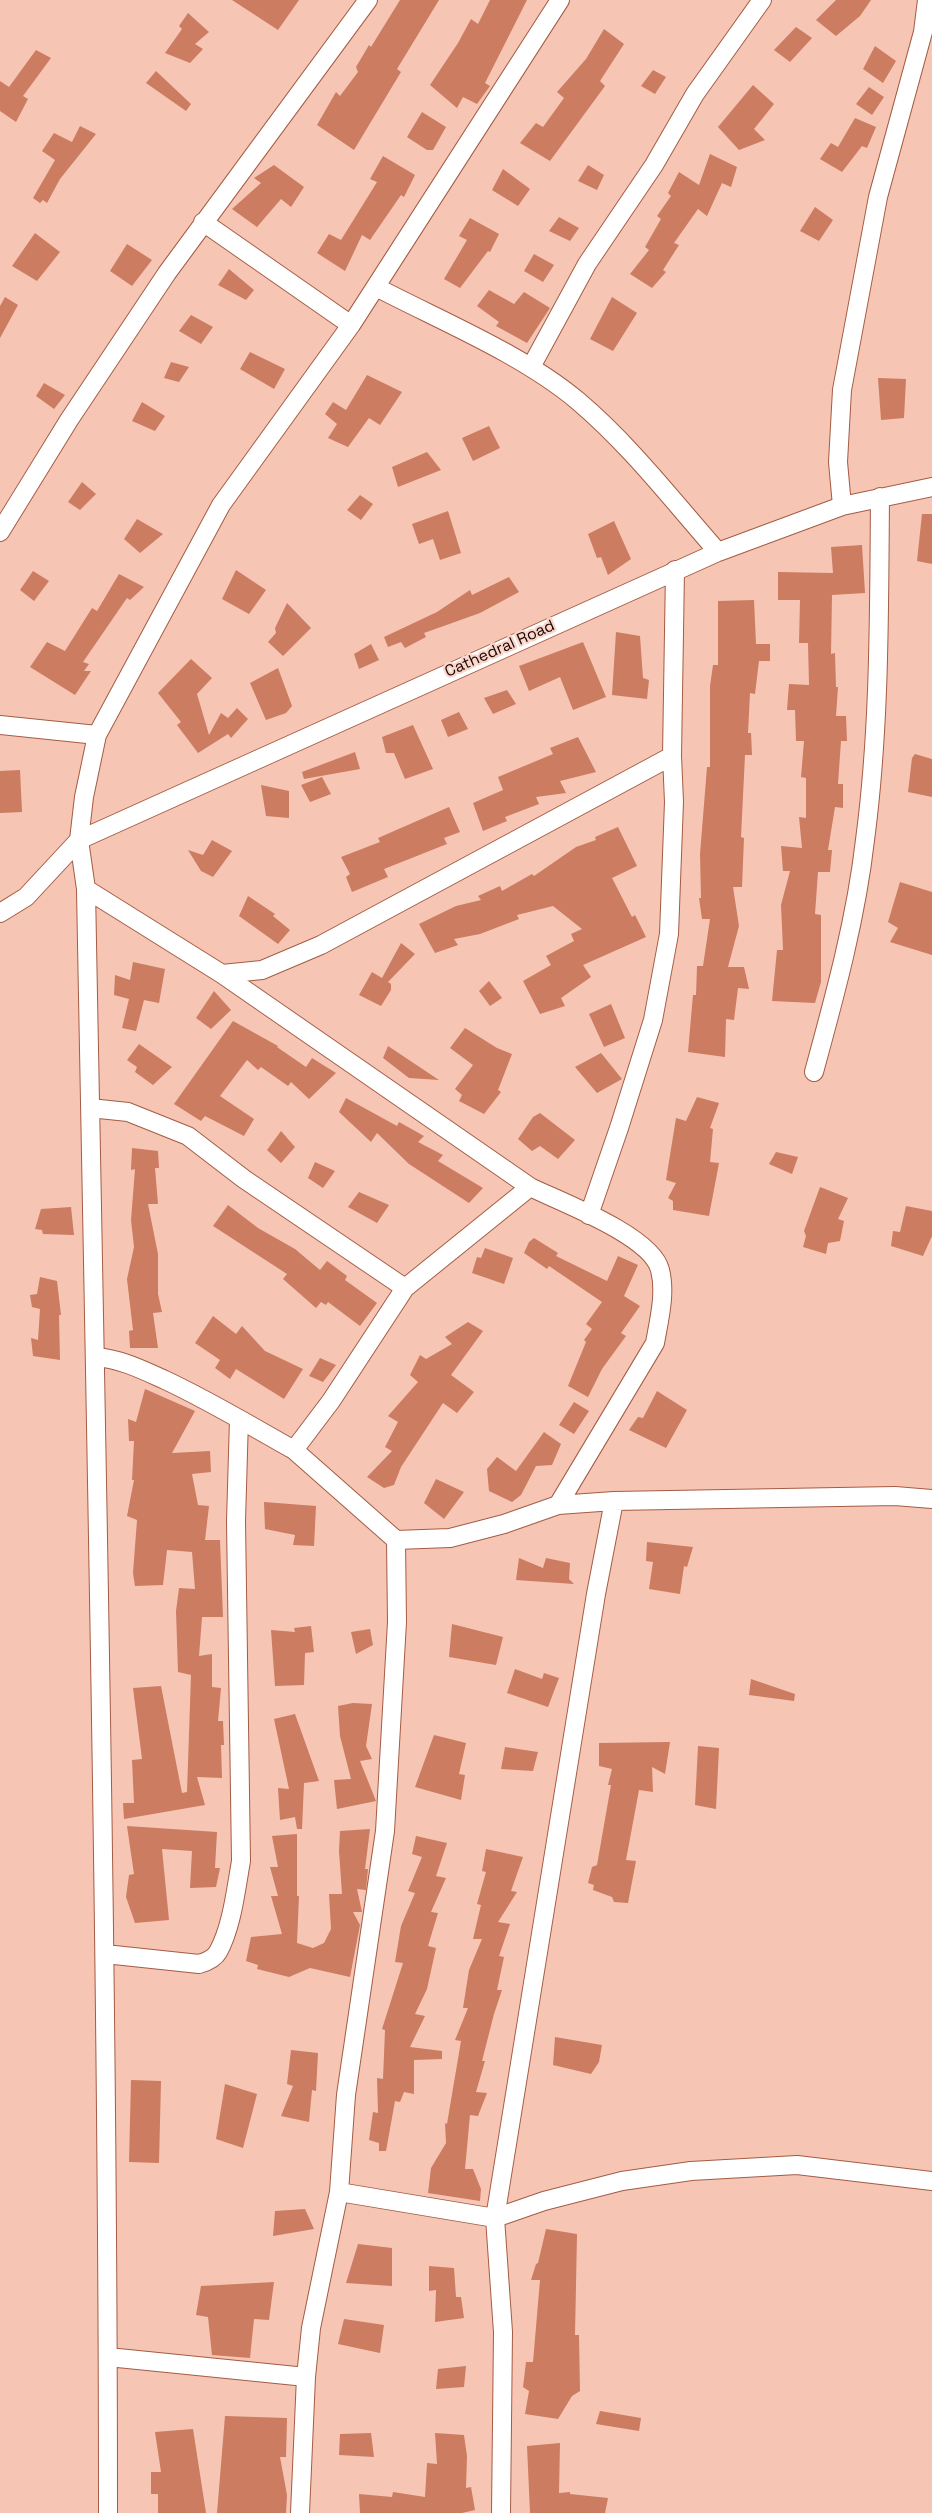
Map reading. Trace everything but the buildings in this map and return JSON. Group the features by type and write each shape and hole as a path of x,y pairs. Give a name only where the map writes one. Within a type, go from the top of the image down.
{"street":[{"path":"0,532 74,412 203,222 368,0"},
{"path":"108,2513 105,1954 98,1603 96,1357 86,889 79,840 84,797 97,735 222,505 351,325 560,0"},
{"path":"531,367 587,264 654,165 695,94 762,0"},
{"path":"842,506 838,462 842,390 878,197 923,32 927,0"},
{"path":"203,222 351,325"},
{"path":"376,287 531,367 578,401 630,452 718,552"},
{"name":"Cathedral Road","path":"79,840 718,552 842,506 932,487"},
{"path":"814,1072 843,968 865,841 874,748 880,497"},
{"path":"589,1215 620,1128 653,1020 669,934 674,802 672,756 675,570"},
{"path":"0,725 97,735"},
{"path":"222,974 262,970 321,945 672,756"},
{"path":"0,913 26,897 79,840"},
{"path":"86,889 222,974 530,1187 589,1215 635,1240 654,1256 660,1270 660,1316 655,1343 558,1505"},
{"path":"90,1108 128,1112 188,1136 244,1179 405,1288"},
{"path":"294,1450 331,1401 405,1288 530,1187"},
{"path":"96,1357 109,1358 131,1364 210,1401 294,1450 396,1540 450,1538 504,1524 558,1505 614,1501 895,1496 932,1499"},
{"path":"105,1954 199,1964 209,1961 218,1953 232,1911 241,1860 236,1521 239,1419"},
{"path":"501,2513 503,2332 495,2218 596,1594 614,1501"},
{"path":"300,2513 306,2376 314,2310 339,2192 346,2095 385,1831 396,1622 396,1540"},
{"path":"339,2192 495,2218 544,2201 622,2181 691,2171 797,2165 932,2181"},
{"path":"108,2357 306,2376"}]}
